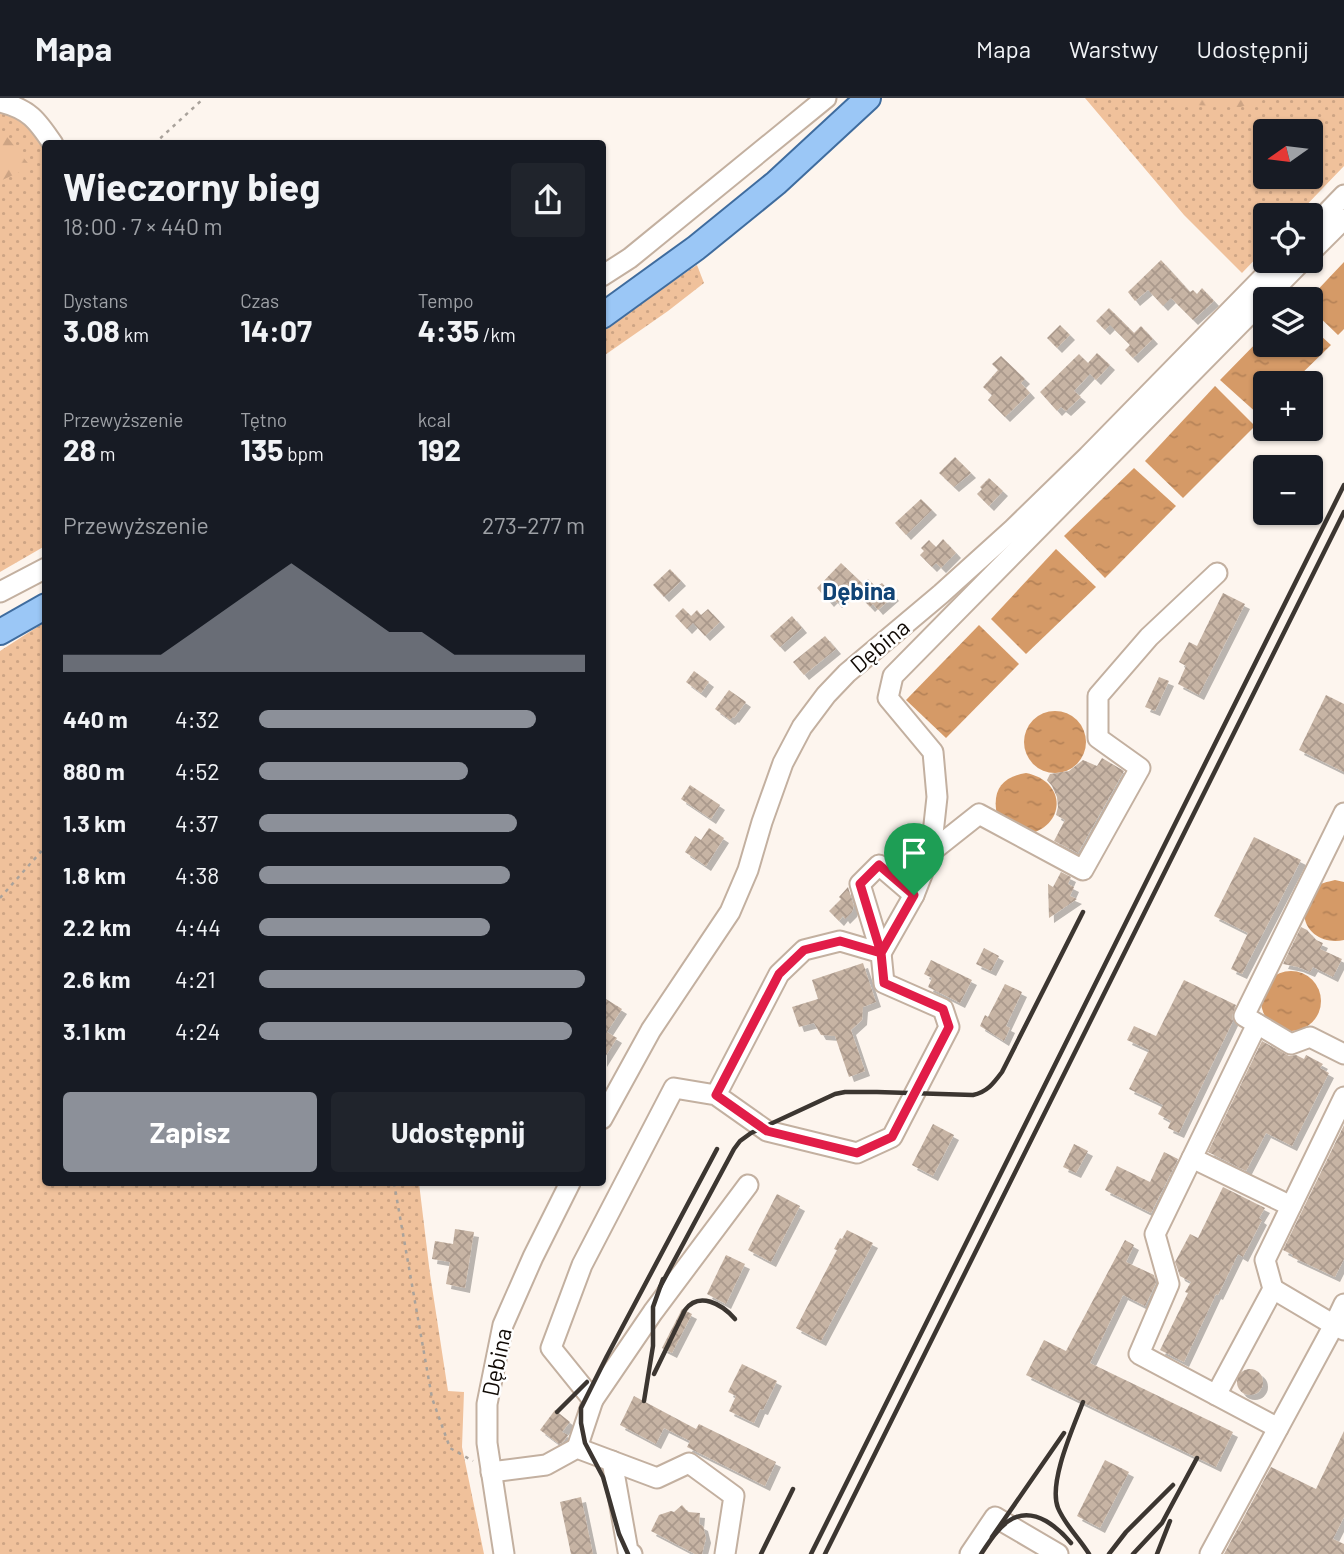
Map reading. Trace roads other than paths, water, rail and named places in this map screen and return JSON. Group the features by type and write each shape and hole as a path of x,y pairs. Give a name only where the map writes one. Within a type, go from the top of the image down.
{"main road":[{"path":"606,313 696,248 776,183 868,98"},
{"path":"0,632 42,608"}],"street":[{"path":"606,273 630,258 826,98"},
{"path":"0,102 16,106 38,121 50,140"},
{"path":"1323,217 1344,195"},
{"path":"1323,240 1344,219"},
{"name":"Dębina","path":"606,1112 651,1030 730,912 748,870 783,763 802,727 826,695 847,673 1013,529 1267,273"},
{"path":"881,953 914,895 932,852 937,797 933,752 888,698 893,676 1290,273"},
{"path":"0,592 42,570"},
{"path":"932,852 979,814 1083,870 1140,768 1098,738 1098,696 1149,638 1217,573"},
{"path":"1344,813 1244,1016 1291,1044 1310,1037 1344,1054"},
{"path":"593,1400 551,1348 582,1265 674,1088 716,1095 767,1131 857,1153 892,1137 949,1027 943,1009 884,983 881,953 860,884 879,865 914,895"},
{"path":"716,1095 779,974 804,950 840,941 881,953"},
{"path":"1257,1024 1155,1234 1169,1284 1139,1354 1278,1428"},
{"path":"1216,1395 1273,1289 1265,1260 1344,1097"},
{"path":"1192,1158 1291,1206"},
{"path":"491,1472 547,1465 577,1448 593,1400 653,1312 748,1185"},
{"name":"Dębina","path":"505,1554 487,1443 487,1404 503,1325 568,1186"},
{"path":"1273,1289 1339,1327"},
{"path":"1210,1554 1278,1428 1339,1327 1344,1304"},
{"path":"577,1448 657,1478 690,1463 734,1496 725,1554"},
{"path":"612,1461 628,1551 632,1554"},
{"path":"970,1554 995,1517 1058,1554"}],"water":[{"path":"1344,262 1344,329 1338,335 1323,321 1323,287 1320,287"},
{"path":"1323,338 1331,345 1323,353"},
{"path":"1253,346 1253,357 1319,357 1304,371 1253,371 1253,410 1220,380"},
{"path":"1215,386 1253,424 1253,428 1183,498 1145,461"},
{"path":"1134,468 1176,506 1105,578 1064,536"},
{"path":"1056,549 1096,587 1026,654 991,619"},
{"path":"979,625 1019,664 946,738 906,700"},
{"path":"1055,711 1077,720 1086,742 1077,764 1055,773 1033,764 1024,742 1033,720"},
{"path":"1026,773 1049,785 1057,804 1049,823 1025,835 997,815 996,799 1000,786 1010,778"},
{"path":"1335,880 1344,882 1344,940 1330,941 1312,932 1305,921 1304,913 1314,888"},
{"path":"1285,971 1297,971 1316,984 1321,1001 1319,1013 1308,1026 1297,1031 1285,1031 1266,1018 1261,1007 1261,995 1274,976"}],"railway":[{"path":"811,1554 1344,485"},
{"path":"825,1554 1344,512"},
{"path":"660,1287 734,1149 751,1133 835,1094 845,1092 973,1095 989,1087 1002,1072 1083,912"},
{"path":"628,1554 619,1534 603,1477 585,1443 581,1408 717,1149"},
{"path":"644,1401 653,1346 653,1307 663,1279"},
{"path":"654,1374 685,1310 691,1304 697,1301 710,1302 735,1319"},
{"path":"557,1412 587,1382"},
{"path":"1083,1402 1063,1455 1056,1497 1061,1514 1089,1554"},
{"path":"992,1537 1064,1433"},
{"path":"1133,1554 1162,1523 1197,1458"},
{"path":"1109,1554 1126,1532 1173,1485"},
{"path":"761,1554 793,1489"},
{"path":"981,1554 1000,1528 1016,1517 1025,1515 1046,1521 1071,1543"},
{"path":"1157,1554 1170,1521"}],"district":[{"name":"Dębina","path":"859,592"}]}
